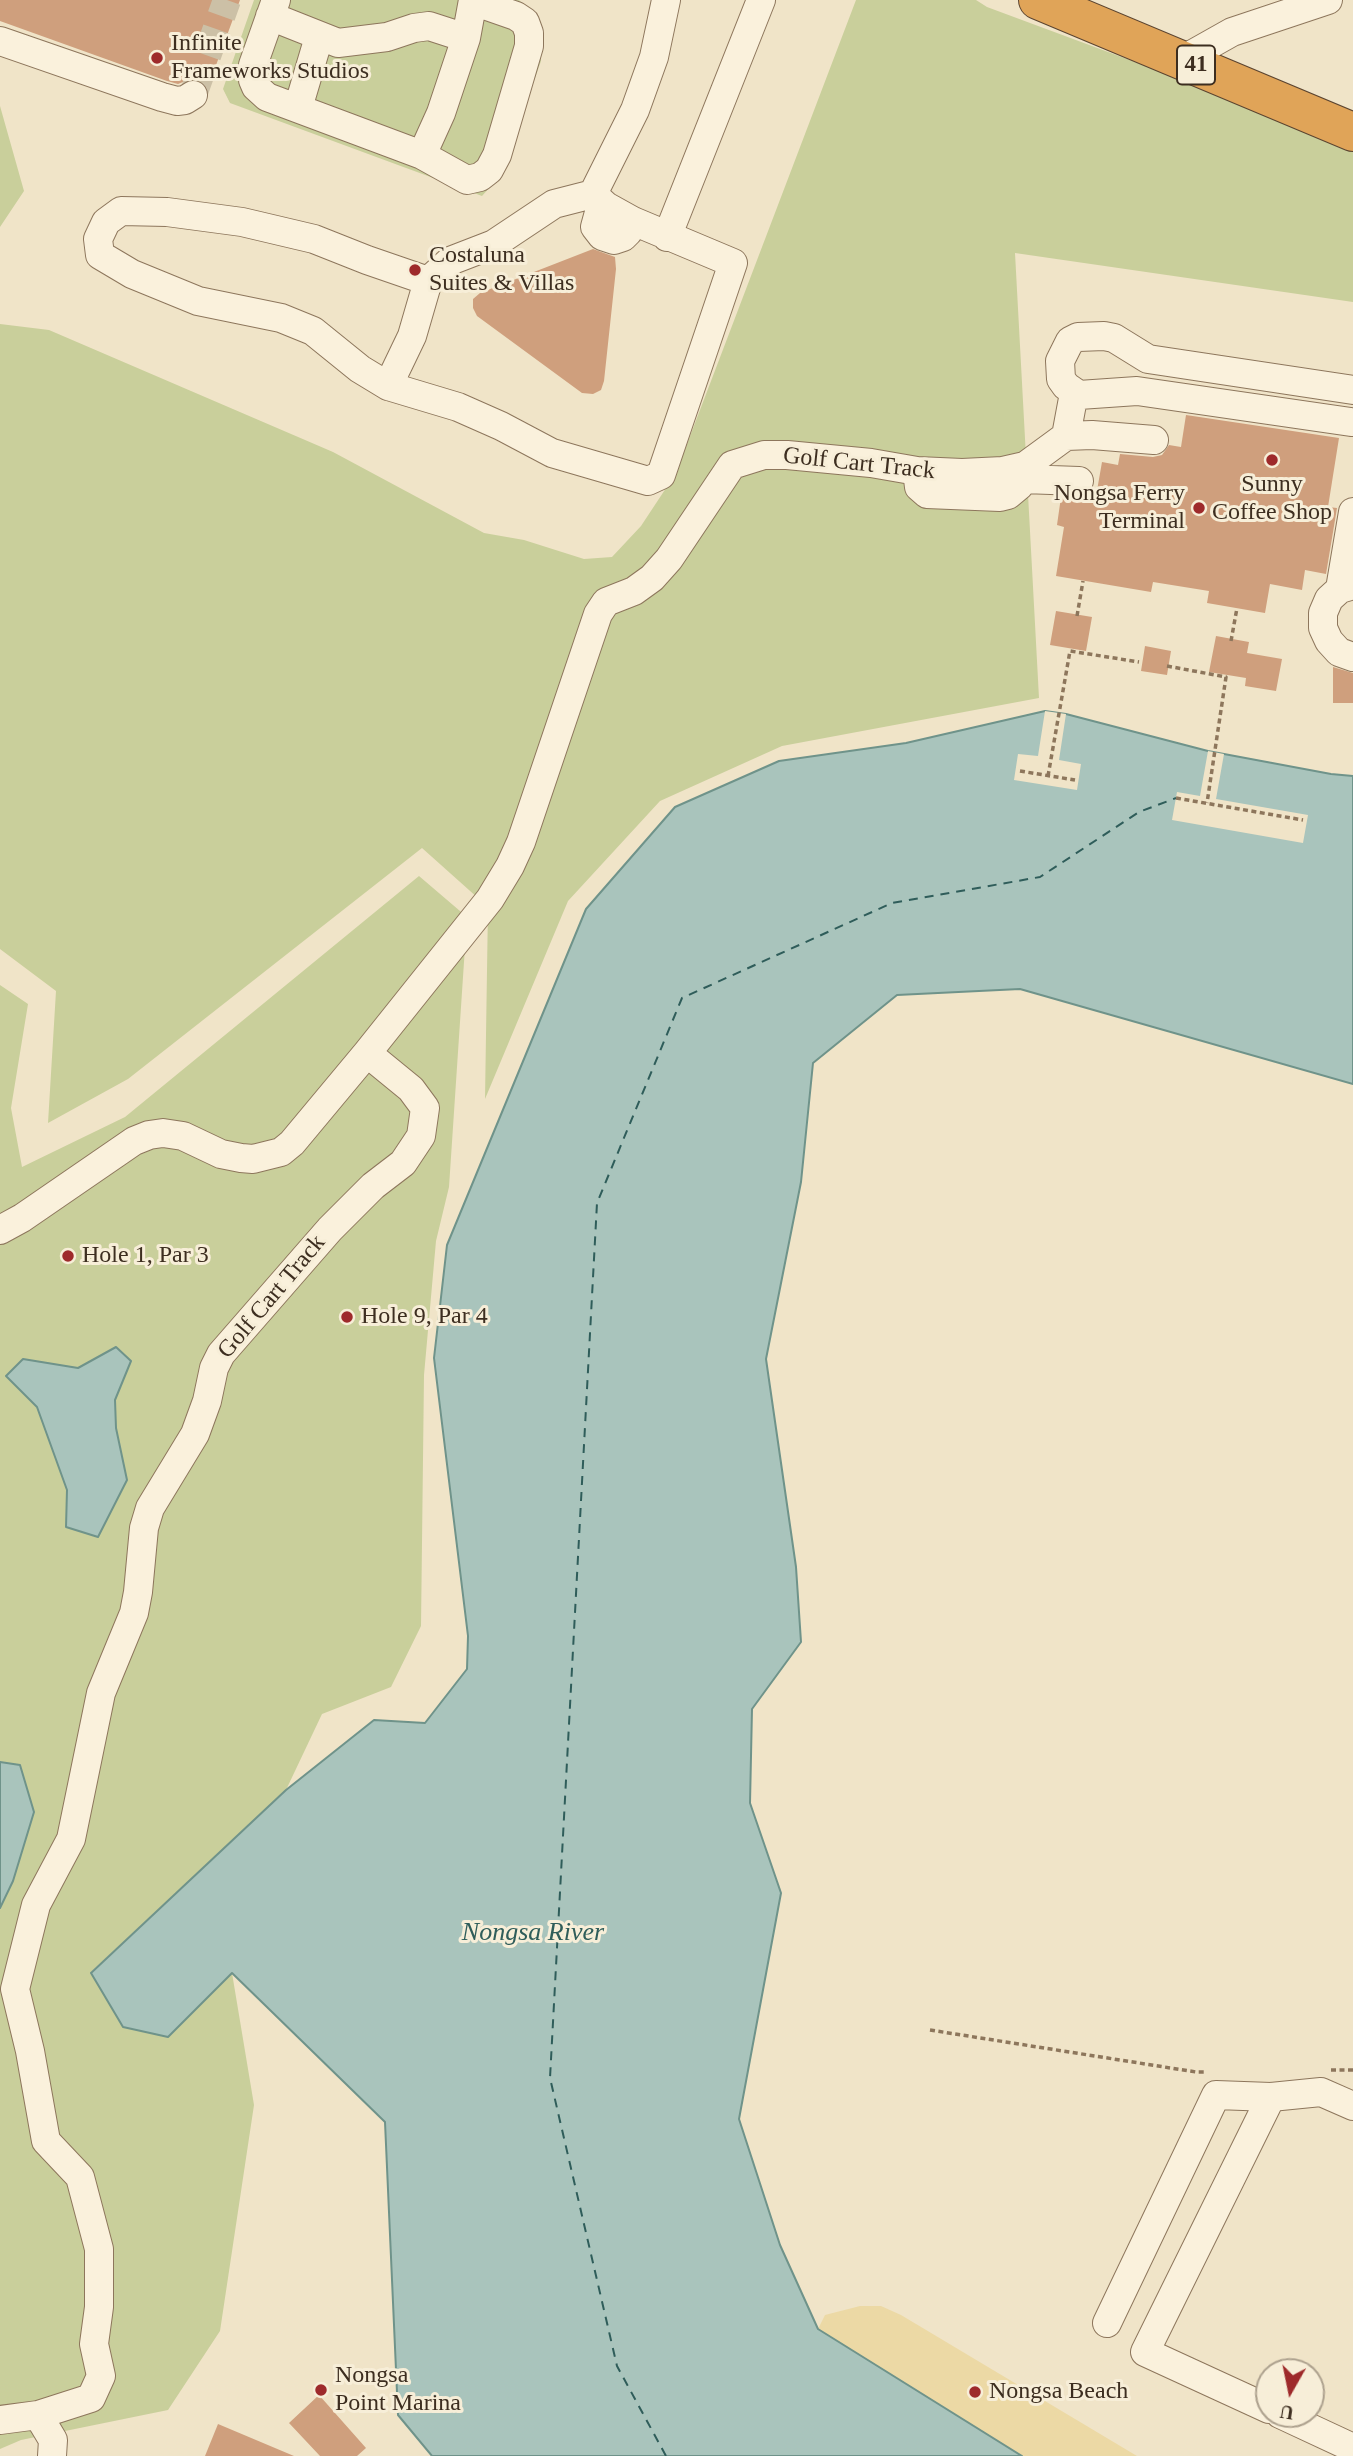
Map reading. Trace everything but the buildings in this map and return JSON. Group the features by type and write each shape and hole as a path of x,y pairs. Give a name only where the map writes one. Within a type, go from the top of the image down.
{"highway":[{"name":"41","path":"1038,0 1353,132"}],"lane":[{"path":"600,200 654,57 666,0"},
{"path":"667,237 761,0"},
{"path":"1184,59 1232,32 1328,0"},
{"path":"422,155 466,38 473,1 516,16 525,22 529,33 529,46 497,155 489,170 480,177 467,180 422,155 267,97 256,87 253,65 273,8 319,37 338,43 387,37 429,26 466,38"},
{"path":"298,108 319,37"},
{"path":"0,41 162,97 177,101 193,95"},
{"path":"388,386 412,336 428,281 450,261 494,244 554,204 600,200 633,221 733,263 661,475 648,481 551,453 501,426 457,407 388,386 360,369 313,331 281,318 198,301 132,274 100,255 98,239 106,222 121,212 167,212 242,222 314,239 428,281"},
{"path":"1352,417 1137,391 1086,396 1074,393 1060,379 1060,360 1070,341 1092,335 1114,338 1148,359 1353,390"},
{"path":"1074,393 1066,436 1092,435 1154,440"},
{"name":"Golf Cart Track","path":"0,2420 38,2415 91,2398 101,2376 94,2344 99,2307 99,2249 80,2177 46,2141 30,2052 15,1989 36,1905 71,1839 101,1693 134,1613 144,1528 150,1508 195,1434 207,1401 214,1368 221,1354 330,1229 373,1186 403,1163 421,1136 425,1108 421,1100 367,1053 490,899 521,842 598,614 606,602 634,591 652,578 669,559 732,465 764,455 787,455 871,463 917,471 1024,472 1066,436"},
{"path":"1024,472 1079,481"},
{"path":"1353,512 1347,587 1329,599 1323,613 1323,628 1329,641 1339,652 1353,657"},
{"path":"0,1230 134,1141 149,1135 163,1133 183,1136 221,1154 240,1158 253,1159 281,1152 292,1143 367,1053"},
{"path":"1107,2323 1216,2095 1271,2097 1321,2092 1353,2106"},
{"path":"1255,2403 1145,2352 1271,2097"},
{"path":"38,2415 53,2440 52,2456"},
{"path":"1310,2428 1353,2448"}],"path":[{"path":"1077,616 1083,581"},
{"path":"1231,641 1237,608"},
{"path":"1048,776 1070,651 1139,662"},
{"path":"1167,666 1226,677 1208,803"},
{"path":"1020,771 1075,780"},
{"path":"1176,798 1303,820"},
{"path":"930,2030 1209,2072"},
{"path":"1327,2070 1353,2070"}],"green space":[{"path":"254,0 519,0 540,20 541,61 501,175 482,196 230,103 223,89"},
{"path":"856,0 976,0 987,7 1353,143 1353,302 1015,253 1039,698 782,746 660,801 568,901 485,1099 488,907 422,848 128,1079 48,1123 56,991 0,949 0,324 49,330 333,452 484,533 524,540 584,559 612,557 641,526 676,473"},
{"path":"0,106 24,191 0,227"},
{"path":"419,876 467,917 449,1187 436,1241 424,1375 421,1626 391,1687 322,1714 286,1790 91,1972 232,1973 254,2105 220,2331 168,2410 21,2440 0,2449 0,985 28,1004 11,1108 22,1167 125,1117"}],"sand":[{"name":"Nongsa Beach","path":"860,2306 881,2306 901,2315 1137,2456 1022,2456 818,2329 825,2315"}],"water":[{"name":"Nongsa River","path":"1045,711 1208,751 1353,776 1353,1084 1020,989 897,995 813,1063 801,1182 766,1359 796,1567 801,1642 752,1709 750,1803 781,1893 739,2119 780,2245 818,2329 1022,2456 432,2456 398,2415 385,2122 232,1973 168,2037 123,2027 91,1973 286,1790 374,1720 425,1723 467,1669 468,1636 434,1358 447,1245 586,909 675,807 779,761 906,743"},
{"path":"116,1347 131,1361 115,1400 116,1428 127,1480 98,1537 66,1527 67,1490 37,1407 6,1376 23,1359 78,1368"},
{"path":"0,1762 20,1765 34,1812 13,1881 0,1908"}],"pier":[{"path":"1045,711 1066,714 1059,760 1081,764 1077,790 1014,780 1018,754 1038,756"},
{"path":"1208,751 1224,754 1216,799 1308,815 1303,843 1172,820 1177,792 1200,796"}],"ferry route":[{"path":"666,2456 617,2366 550,2078 597,1203 682,998 892,903 1040,877 1139,812 1176,798"}],"tunnel":[{"path":"193,95 227,0"}],"place":[{"name":"Infinite Frameworks Studios","path":"157,58"},
{"name":"Costaluna Suites & Villas","path":"415,270"},
{"name":"Sunny Coffee Shop","path":"1272,460"},
{"name":"Nongsa Ferry Terminal","path":"1199,508"},
{"name":"Hole 1, Par 3","path":"68,1256"},
{"name":"Hole 9, Par 4","path":"347,1317"},
{"name":"Nongsa Point Marina","path":"321,2390"},
{"name":"Nongsa Beach","path":"975,2392"}]}
